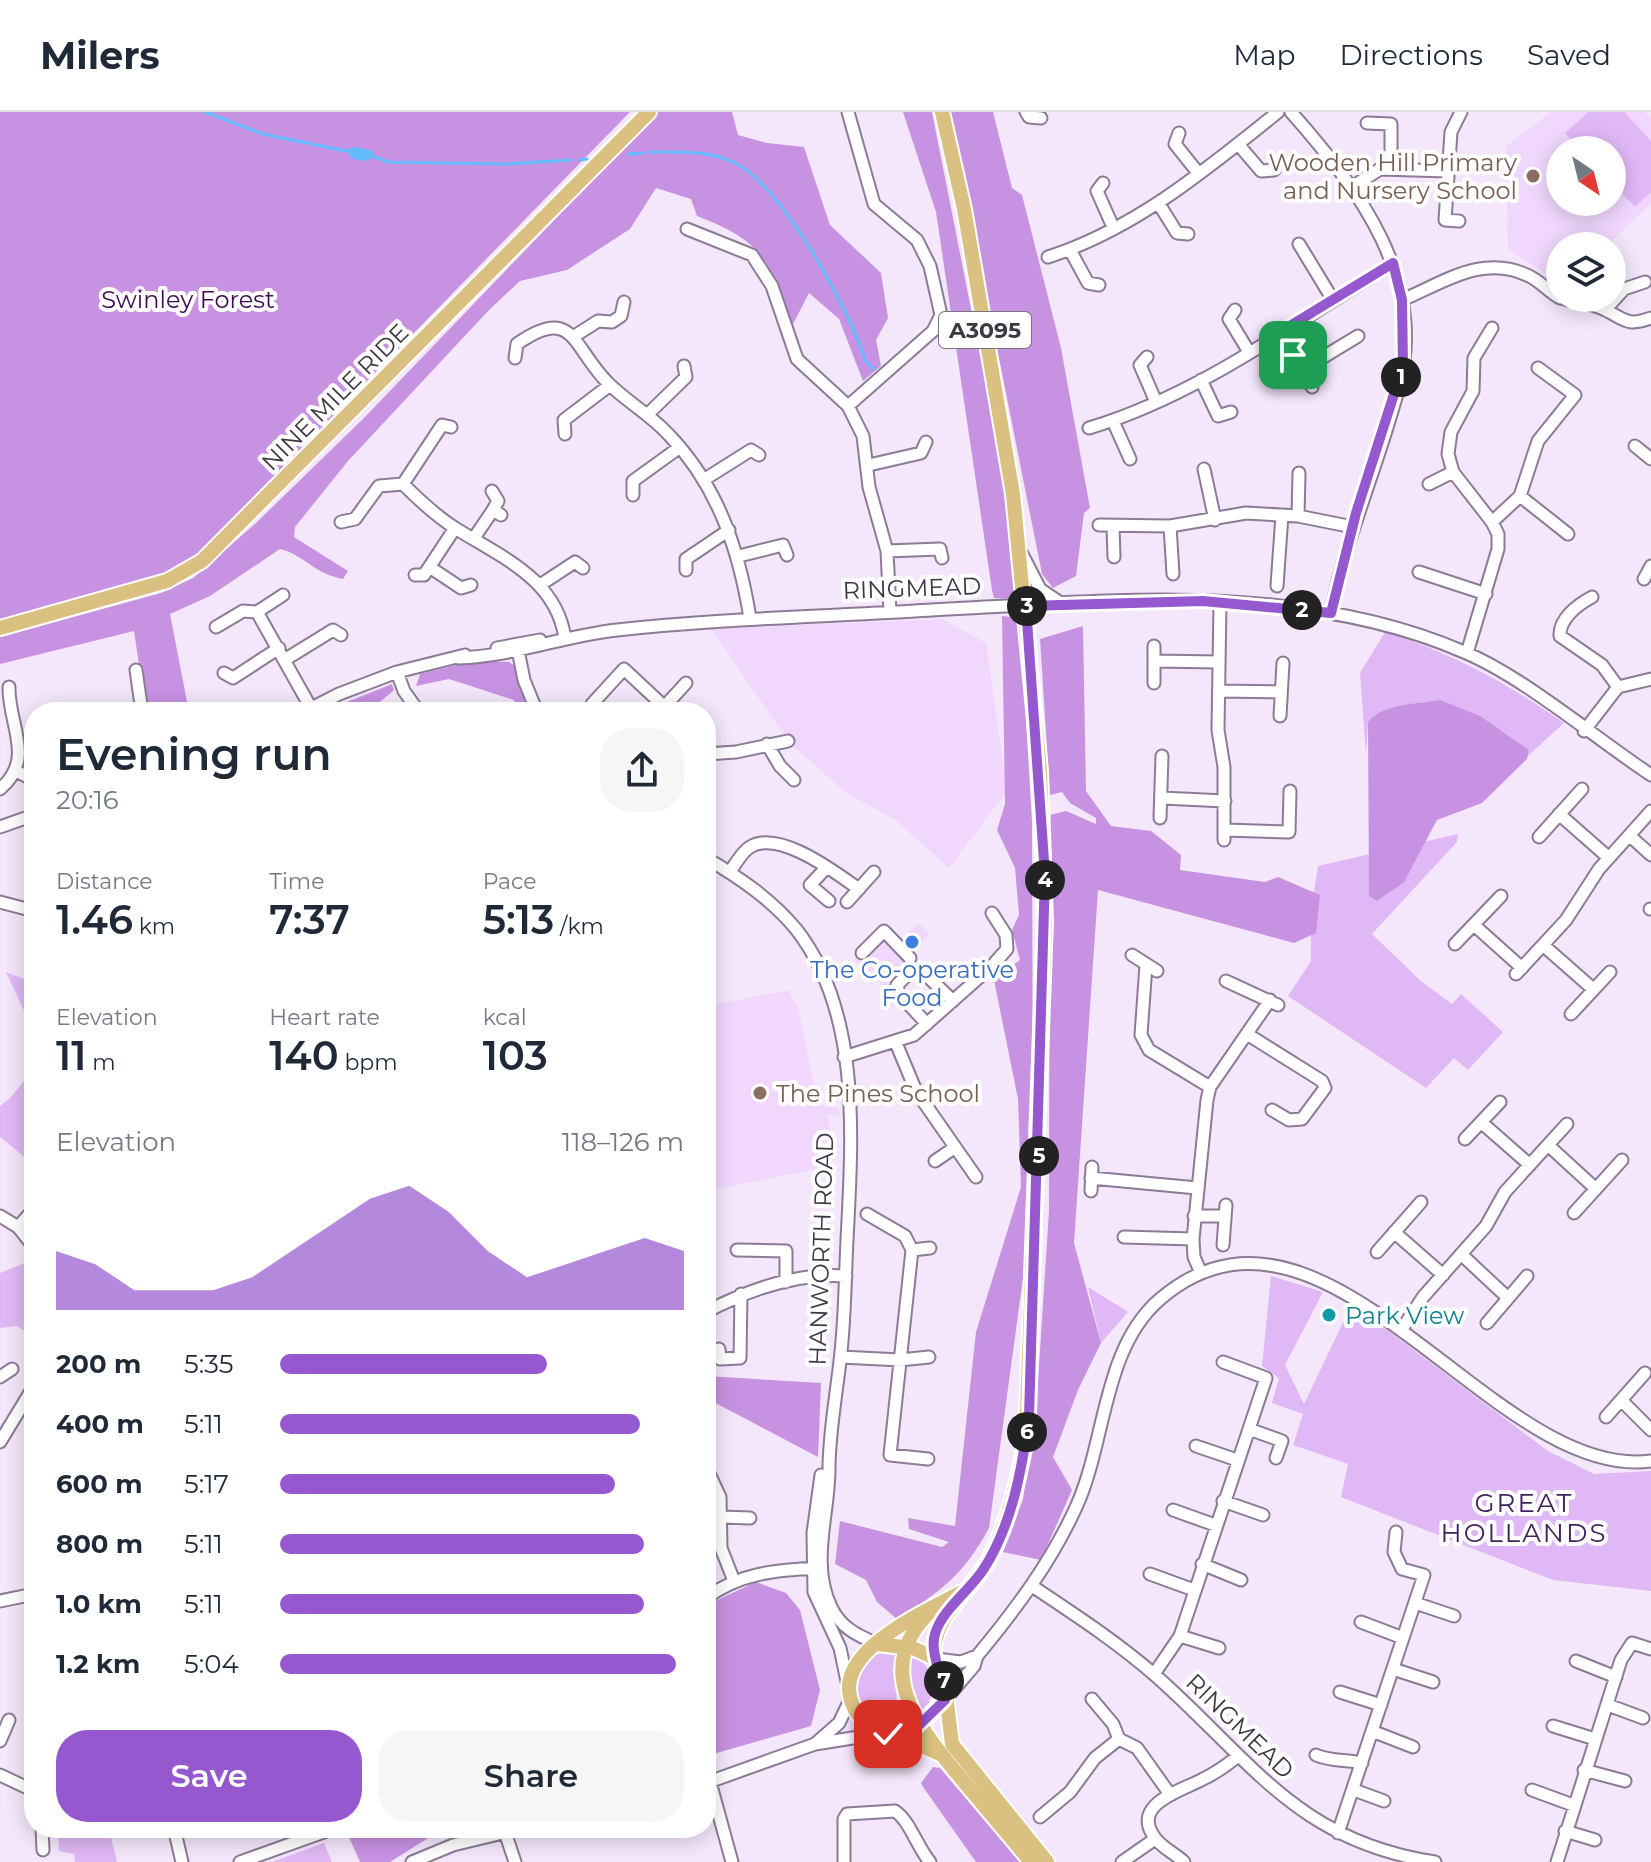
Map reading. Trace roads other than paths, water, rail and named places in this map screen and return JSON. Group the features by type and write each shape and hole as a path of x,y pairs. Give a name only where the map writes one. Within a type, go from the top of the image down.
{"main road":[{"name":"NINE MILE RIDE","path":"0,628 167,581 202,561 649,112"},
{"name":"A3095","path":"935,1658 937,1629 989,1559 1008,1515 1029,1417 1045,875 1020,549 972,252 942,112"},
{"name":"A3095","path":"877,1644 968,1589"},
{"name":"A3095","path":"906,1647 918,1624 934,1608"},
{"path":"940,1754 863,1721 849,1694 857,1661 877,1644 906,1647 935,1658 943,1674 949,1735 955,1749 1047,1862"},
{"path":"906,1647 904,1688 920,1726 1031,1862"},
{"path":"891,1734 920,1726 945,1700"}],"street":[{"path":"848,112 874,204 922,245 933,276 941,315 933,331 848,406"},
{"path":"1026,112 1029,117 1041,118"},
{"path":"1048,257 1070,250 1159,204 1278,112"},
{"path":"1291,112 1352,187 1393,263 1402,300 1405,338 1399,390 1353,527 1331,613"},
{"path":"1459,221 1445,220 1451,132 1461,112"},
{"path":"1367,123 1391,124 1391,168"},
{"path":"1179,133 1175,144 1199,174"},
{"path":"1238,144 1261,171 1274,170"},
{"path":"1352,187 1380,169 1448,171"},
{"path":"1103,183 1097,191 1113,227"},
{"path":"1159,204 1177,233 1188,234"},
{"path":"687,229 752,255 772,286 797,359 848,406 863,436 869,465 869,487 887,551 890,612"},
{"path":"1299,244 1333,300"},
{"path":"1070,250 1088,283 1099,285"},
{"path":"1089,428 1113,421 1201,380 1393,263"},
{"path":"1402,300 1466,271 1490,266 1529,276 1546,288"},
{"path":"1626,288 1645,282"},
{"path":"573,337 598,321 612,322 621,316 624,302"},
{"path":"1235,310 1229,319 1249,352"},
{"path":"1608,312 1619,321 1638,323 1651,318"},
{"path":"515,358 517,344 536,330 551,325 567,330 610,385 680,447 705,479 729,530 739,556 750,618"},
{"path":"1467,653 1498,549 1498,534 1453,472 1448,454 1451,432 1473,391 1474,358 1492,328"},
{"path":"1280,332 1312,387"},
{"path":"1302,370 1358,336"},
{"path":"1147,357 1140,365 1156,402"},
{"path":"647,415 686,377 684,366"},
{"path":"1492,522 1520,496 1538,441 1575,395 1538,368"},
{"path":"1201,380 1218,416 1231,412"},
{"path":"565,434 564,420 610,385"},
{"path":"1113,421 1130,459"},
{"path":"403,484 434,434 442,425 451,427"},
{"path":"869,465 921,453 926,442"},
{"path":"1635,446 1651,459"},
{"path":"633,495 633,481 680,447"},
{"path":"705,479 751,450 759,455"},
{"path":"1204,469 1215,520"},
{"path":"1429,484 1453,472"},
{"path":"1298,516 1299,473"},
{"path":"341,522 355,519 379,486 403,484 455,528 509,559 540,585 561,615 565,639"},
{"path":"474,538 497,513 498,501 492,491"},
{"path":"1520,496 1568,534"},
{"path":"1099,525 1170,526 1246,513 1298,516 1353,527"},
{"path":"1277,586 1282,515"},
{"path":"1170,526 1173,574"},
{"path":"1113,527 1114,557"},
{"path":"415,575 424,575 431,568 455,528"},
{"path":"686,570 686,559 729,530"},
{"path":"739,556 783,545 787,555"},
{"path":"887,551 940,549 942,558"},
{"path":"1020,549 1040,589 1062,604"},
{"path":"540,585 575,562 583,568"},
{"path":"1644,579 1651,566"},
{"path":"431,568 461,588 471,585"},
{"path":"1419,572 1486,594"},
{"path":"216,627 226,614 257,612 283,595"},
{"path":"1592,597 1578,604 1560,628 1560,636 1602,665 1618,687"},
{"path":"1220,602 1218,730 1224,767 1224,835 1289,832 1290,791"},
{"name":"RINGMEAD","path":"327,702 397,672 621,629 750,618 1062,604 1220,602 1331,613 1411,632 1467,653 1502,672 1651,775"},
{"path":"257,612 286,659 305,702"},
{"path":"286,659 333,630 341,635"},
{"path":"1154,646 1154,683"},
{"path":"224,673 233,678 243,674 279,648"},
{"path":"518,649 534,702"},
{"path":"1155,661 1218,662"},
{"path":"1280,716 1283,663"},
{"path":"594,702 624,669 659,702"},
{"path":"136,670 133,684 139,702"},
{"path":"397,672 412,702"},
{"path":"1584,731 1618,687 1651,679"},
{"path":"672,702 686,683"},
{"path":"1219,691 1281,692"},
{"path":"0,789 16,771 19,733 6,695"},
{"path":"716,753 788,741"},
{"path":"767,744 780,766 794,780"},
{"path":"1160,818 1162,756"},
{"path":"16,771 24,775"},
{"path":"1539,837 1582,789"},
{"path":"1162,798 1225,801"},
{"path":"1474,925 1519,971 1566,920 1587,884 1651,811"},
{"path":"1559,814 1609,858"},
{"path":"0,827 24,820"},
{"path":"1630,836 1651,855"},
{"path":"730,872 748,848 769,842 799,851 859,889"},
{"name":"HANWORTH ROAD","path":"716,864 768,901 802,938 831,996 844,1057 851,1162 846,1276 841,1357 814,1592 840,1648 849,1694"},
{"path":"827,867 810,885 829,901"},
{"path":"847,902 874,872"},
{"path":"1455,944 1501,896"},
{"path":"0,902 24,908"},
{"path":"844,1057 896,1043 927,1024 967,989 1007,949 1006,935 992,913"},
{"path":"862,953 884,931 910,958"},
{"path":"1543,945 1593,989"},
{"path":"1132,955 1152,968 1141,1035 1149,1050 1210,1087"},
{"path":"927,1024 899,994 897,985 903,977 920,969 953,1001"},
{"path":"1571,1014 1610,972"},
{"path":"1201,1273 1193,1239 1194,1216 1210,1087 1274,1002 1226,981"},
{"path":"1247,1034 1322,1081 1325,1088 1302,1119 1289,1120 1272,1110"},
{"path":"896,1043 916,1091 976,1177"},
{"path":"1465,1139 1500,1102"},
{"path":"1482,1123 1530,1165"},
{"path":"1402,1329 1486,1226 1505,1192 1567,1124"},
{"path":"1549,1146 1596,1189"},
{"path":"935,1161 954,1148"},
{"path":"1574,1213 1622,1160"},
{"path":"1091,1191 1092,1173 1197,1188"},
{"path":"1377,1252 1421,1202"},
{"path":"1194,1216 1226,1211 1223,1245"},
{"path":"867,1214 905,1236 912,1250 890,1455 928,1459"},
{"path":"0,1216 24,1234"},
{"path":"18,1227 24,1220"},
{"path":"1394,1232 1443,1275"},
{"path":"1129,1240 1193,1239"},
{"path":"912,1250 930,1248"},
{"path":"737,1250 786,1251 786,1282"},
{"path":"1462,1255 1508,1298"},
{"path":"945,1700 974,1666 977,1656 1032,1586 1078,1502 1128,1341 1152,1307 1175,1286 1201,1273 1254,1264 1283,1268 1323,1283 1402,1329 1515,1413 1576,1449 1606,1461 1651,1461"},
{"path":"716,1307 741,1294 786,1282 846,1276"},
{"path":"1487,1323 1527,1276"},
{"path":"719,1349 720,1359 740,1358 741,1294"},
{"path":"841,1357 900,1360 929,1357"},
{"path":"1154,1674 1180,1636 1266,1378 1223,1362"},
{"path":"0,1377 12,1369"},
{"path":"1606,1417 1645,1373"},
{"path":"1621,1400 1651,1430"},
{"path":"0,1442 24,1402"},
{"path":"1249,1429 1282,1441 1276,1458"},
{"path":"1196,1446 1237,1460"},
{"path":"1223,1501 1263,1515"},
{"path":"716,1502 721,1517 721,1548 734,1581"},
{"path":"1173,1510 1215,1525"},
{"path":"721,1517 750,1518"},
{"path":"1338,1833 1424,1575 1402,1569 1394,1552 1396,1532"},
{"path":"1202,1564 1241,1580"},
{"path":"716,1592 734,1581 790,1569 817,1568"},
{"name":"HANWORTH ROAD","path":"817,1568 836,1615 851,1632 877,1644"},
{"path":"790,1569 800,1574 814,1592"},
{"path":"1150,1574 1194,1590"},
{"name":"RINGMEAD","path":"1032,1586 1114,1641 1154,1674 1270,1788 1338,1833 1433,1862"},
{"path":"0,1601 24,1596"},
{"path":"1415,1603 1454,1616"},
{"path":"1361,1622 1403,1638"},
{"path":"1180,1636 1219,1648"},
{"path":"1557,1862 1616,1677 1632,1643 1651,1649"},
{"path":"935,1658 961,1662 977,1656"},
{"path":"1576,1661 1616,1677"},
{"path":"1393,1669 1433,1682"},
{"path":"1340,1692 1381,1705"},
{"path":"815,1744 839,1723 849,1694"},
{"path":"1092,1699 1113,1724 1119,1739 1137,1748 1169,1793"},
{"path":"1608,1705 1643,1718"},
{"path":"0,1741 9,1720"},
{"path":"1553,1726 1595,1739"},
{"path":"1372,1731 1413,1747"},
{"path":"716,1779 815,1744 891,1734"},
{"path":"1040,1817 1070,1792 1095,1758 1119,1739"},
{"path":"1316,1755 1332,1762 1349,1760 1362,1763"},
{"path":"1184,1862 1155,1839 1150,1823 1156,1803 1169,1793 1204,1779 1238,1756"},
{"path":"1584,1770 1625,1781"},
{"path":"0,1775 24,1786"},
{"path":"1354,1790 1384,1801"},
{"path":"1532,1790 1573,1805"},
{"path":"716,1809 732,1862"},
{"path":"844,1862 844,1819 847,1814 895,1811 903,1817 912,1838 930,1862"},
{"path":"1565,1831 1595,1840"},
{"path":"42,1838 43,1850"},
{"path":"176,1838 182,1862"},
{"path":"240,1862 307,1838"},
{"path":"412,1862 453,1845 481,1838"},
{"path":"507,1838 513,1862"},
{"path":"1122,1862 1155,1839"}],"water":[{"path":"354,147 373,151 373,158 363,161 350,158 348,149"}],"waterway":[{"path":"205,112 263,134 351,152"},
{"path":"650,152 714,156 735,163 753,175 772,195 812,251 845,312 865,360 874,369"},
{"path":"628,154 644,153"},
{"path":"370,155 388,162 506,164 571,160"},
{"path":"579,160 587,159"}],"place":[{"name":"Wooden Hill Primary and Nursery School","path":"1533,176"},
{"name":"The Co-operative Food","path":"912,942"},
{"name":"The Pines School","path":"760,1093"},
{"name":"Park View","path":"1329,1315"}],"district":[{"name":"GREAT HOLLANDS","path":"1524,1518"}],"park label":[{"name":"Swinley Forest","path":"188,299"}]}
